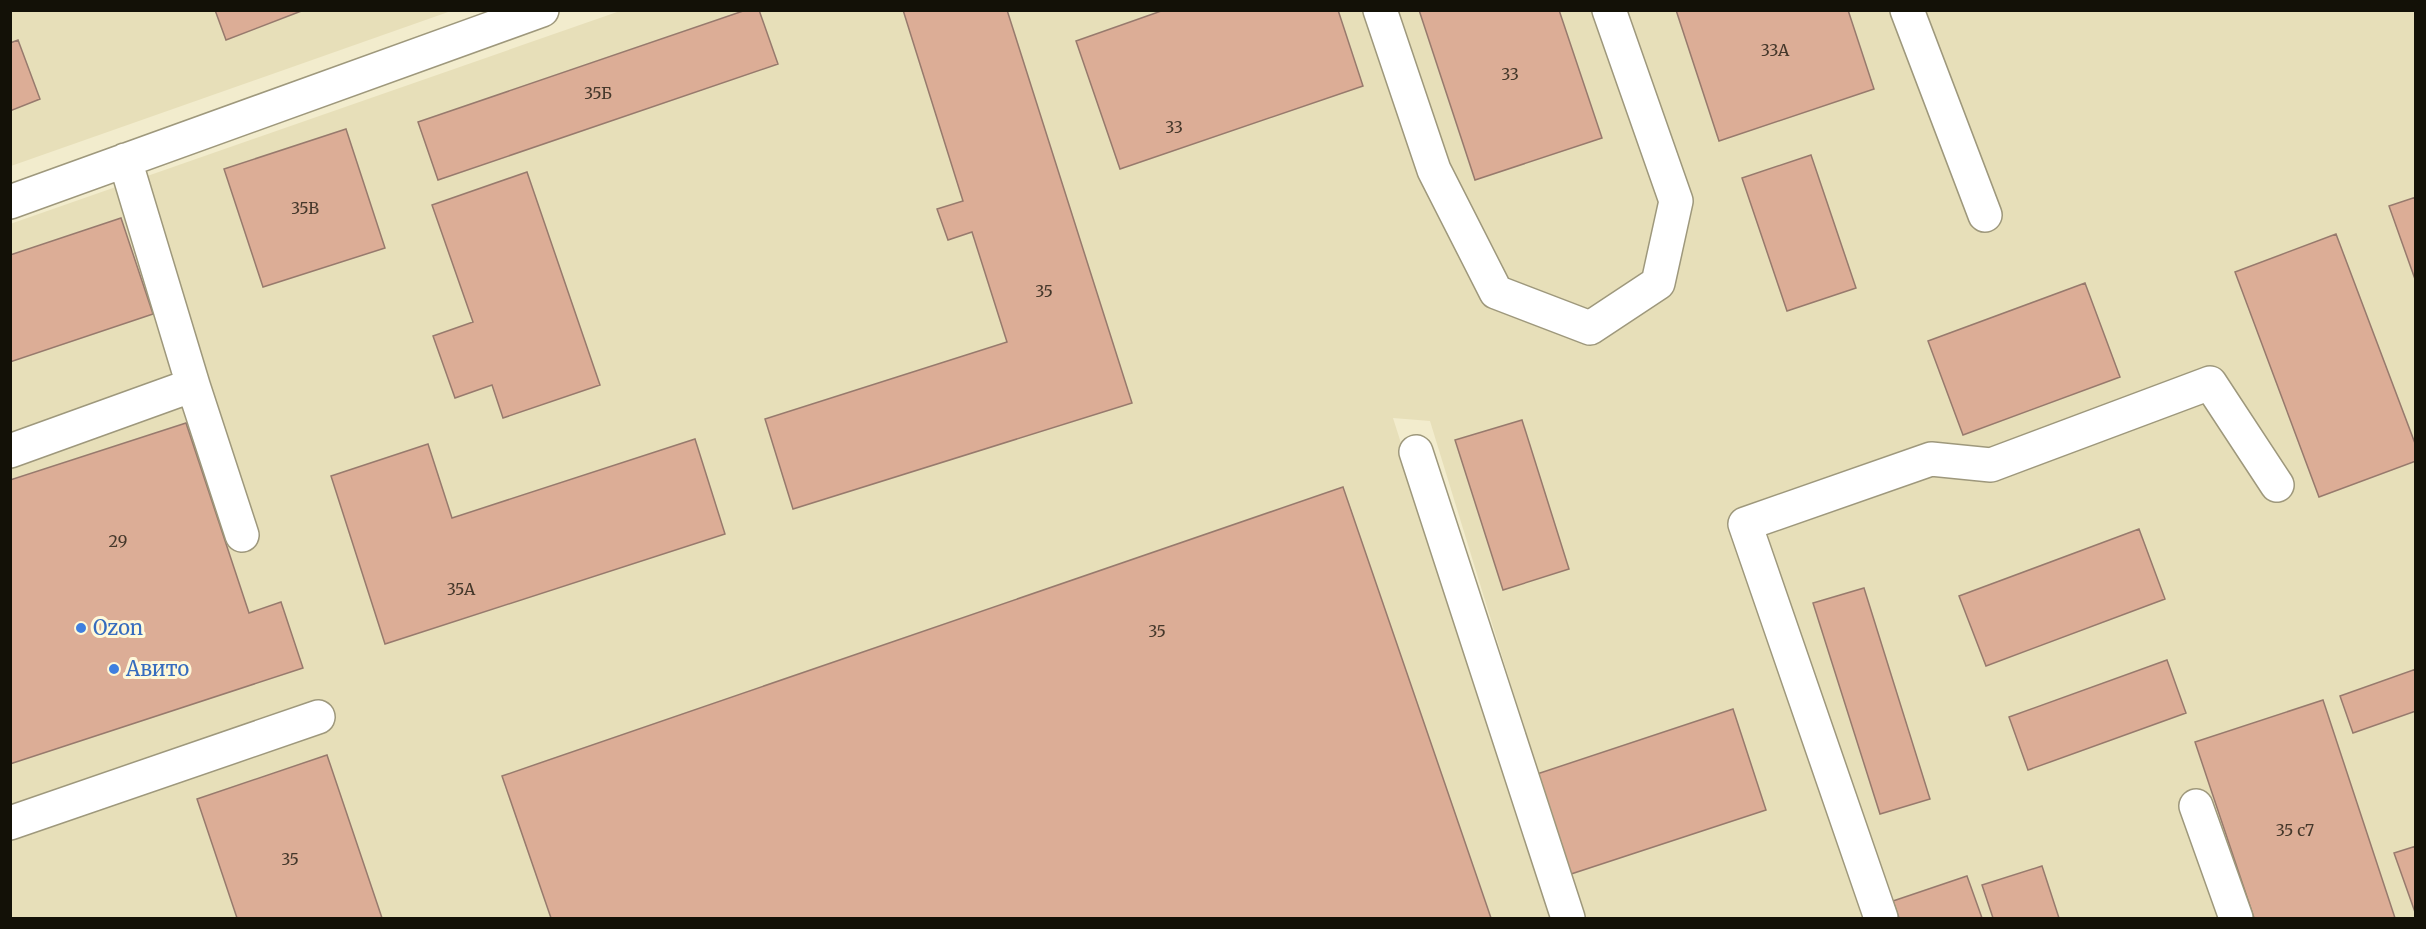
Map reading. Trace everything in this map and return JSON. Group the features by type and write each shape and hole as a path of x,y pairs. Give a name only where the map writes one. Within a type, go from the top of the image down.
{"lane":[{"path":"10,202 542,10"},
{"path":"1380,10 1434,170 1496,292 1590,328 1658,284 1676,201 1609,10"},
{"path":"1907,10 1985,215"},
{"path":"125,160 193,385 242,535"},
{"path":"1881,918 1745,524 1931,459 1990,465 2210,383 2277,485"},
{"path":"10,451 193,385"},
{"path":"1416,452 1568,918"},
{"path":"10,822 318,717"},
{"path":"2196,806 2235,918"}],"shaded area":[{"path":"11,11 451,11 11,166"},
{"path":"620,11 2415,11 2415,918 1581,918 1571,893 1522,721 1430,421 1393,418 1552,918 11,918 10,224"}],"building":[{"path":"215,10 304,10 226,40"},
{"path":"746,10 759,10 778,64 438,180 418,122"},
{"path":"903,10 1007,10 1132,403 793,509 765,419 1007,342 972,232 948,240 937,209 963,201"},
{"path":"1164,10 1338,10 1363,86 1120,169 1076,41"},
{"path":"1419,10 1559,10 1602,138 1475,180"},
{"path":"1676,10 1848,10 1874,89 1719,141"},
{"path":"18,40 40,99 10,111 10,43"},
{"path":"346,129 385,248 263,287 224,169"},
{"path":"1811,155 1856,288 1787,311 1742,178"},
{"path":"527,172 600,385 503,418 492,385 455,398 433,336 473,322 432,205"},
{"path":"2416,197 2416,282 2389,206"},
{"path":"121,218 153,314 10,362 10,255"},
{"path":"2336,234 2416,446 2416,461 2319,497 2235,272"},
{"path":"2085,283 2120,377 1963,435 1928,341"},
{"path":"1522,420 1569,569 1503,590 1455,440"},
{"path":"186,423 249,613 281,602 303,668 10,764 10,480"},
{"path":"695,439 725,534 385,644 331,476 428,444 452,518"},
{"path":"1343,487 1491,918 551,918 502,776"},
{"path":"2139,529 2165,599 1986,666 1959,596"},
{"path":"1864,588 1930,799 1880,814 1813,603"},
{"path":"2167,660 2186,713 2028,770 2009,717"},
{"path":"2416,669 2416,711 2353,733 2340,696"},
{"path":"2323,700 2395,918 2254,918 2195,742"},
{"path":"1733,709 1766,810 1565,876 1531,776"},
{"path":"327,755 382,918 237,918 197,799"},
{"path":"2416,846 2416,915 2394,853"},
{"path":"2042,866 2059,918 1993,918 1982,885"},
{"path":"1967,876 1982,918 1899,918 1893,901"}],"place":[{"name":"Ozon","path":"81,628"},
{"name":"Авито","path":"114,669"}]}
